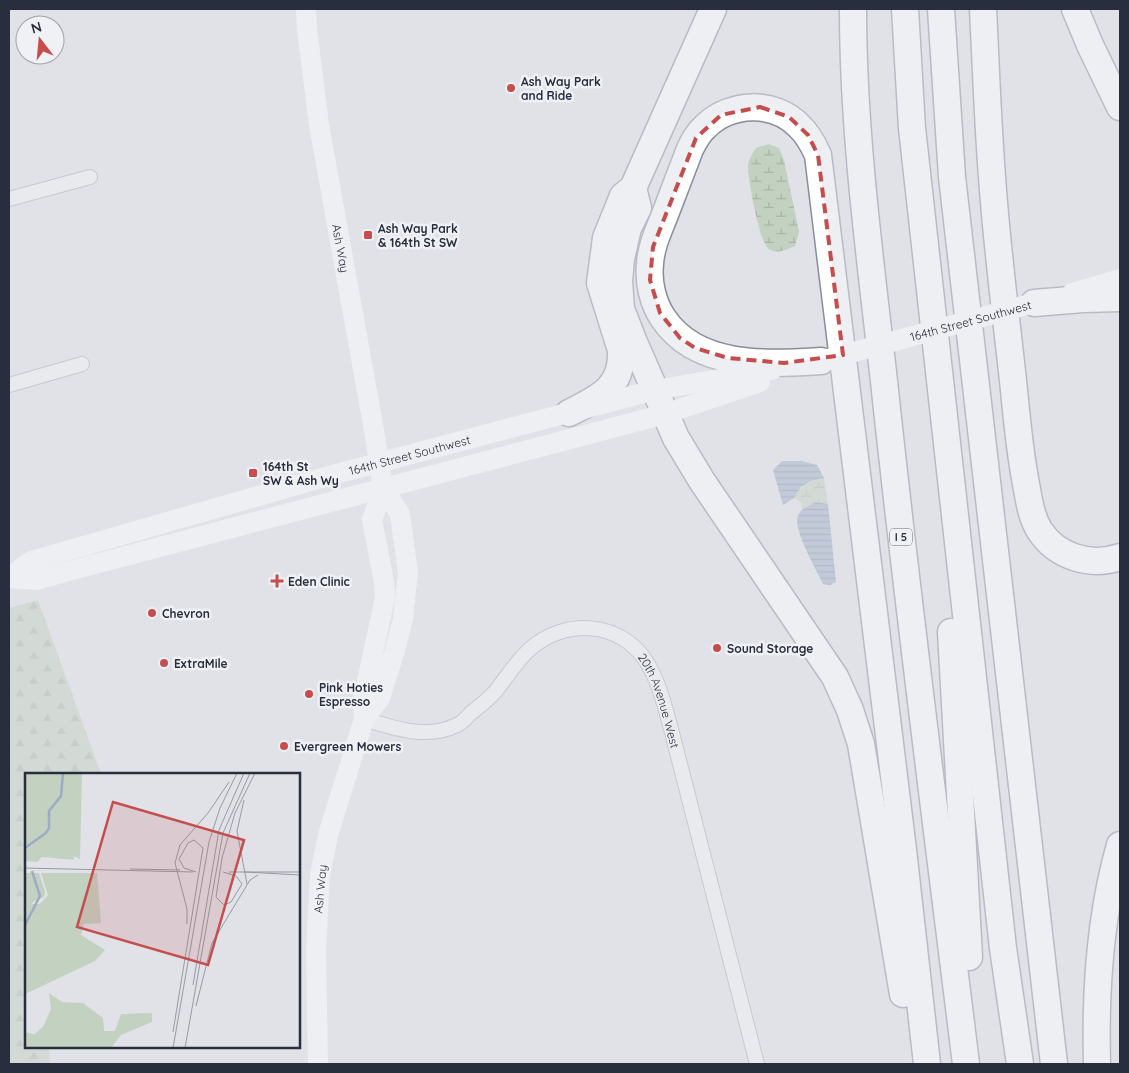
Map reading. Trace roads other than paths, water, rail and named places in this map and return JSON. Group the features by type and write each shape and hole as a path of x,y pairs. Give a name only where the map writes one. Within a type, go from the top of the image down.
{"highway":[{"path":"569,412 600,397 612,386 618,376 621,360 620,350 600,283 606,238 623,196 633,188 713,9"},
{"name":"I 5","path":"853,9 858,126 877,322 966,1064"},
{"path":"891,9 899,122 954,656 974,1064"},
{"path":"905,9 912,128 1003,948 1020,1064"},
{"path":"941,9 952,176 1054,1064"},
{"path":"983,9 993,191 1021,457 1029,504 1033,518 1040,531 1048,542 1060,551 1085,560 1103,561 1120,557"},
{"path":"1075,9 1120,107"},
{"path":"821,361 752,362 714,355 695,348 680,338 669,326 653,297 650,280 653,246 690,149 705,127 720,115 733,110 760,107 777,111 789,117 808,135 818,155 902,840 927,1064"},
{"path":"633,188 638,208 628,228 621,259 618,281 622,309 633,340 676,438 702,481 835,677 850,710 861,744 914,1064"},
{"path":"1034,303 1120,298"},
{"path":"1097,1064 1098,983 1110,890 1120,845"}],"main road":[{"name":"Ash Way","path":"306,9 306,29 319,125 383,488 400,514 408,573 403,619 395,650 380,698 364,719 328,835 320,875 316,950 318,1064"},
{"name":"164th Street Southwest","path":"9,578 37,580 665,414 821,361 1120,279"},
{"name":"164th Street Southwest","path":"9,578 31,561 379,463 569,412 654,390 821,361"},
{"name":"Ash Way","path":"364,719 363,700 385,597 384,582 372,520 383,488"}],"street":[{"path":"9,199 90,176"},
{"path":"9,385 82,364"},
{"name":"20th Avenue West","path":"364,719 400,730 431,732 458,725 493,694 529,649 550,634 570,628 590,627 616,636 635,647 647,662 669,720 757,1064"}],"water":[{"path":"782,461 802,461 817,465 824,478 811,481 801,487 794,498 783,505 773,470"},
{"path":"816,502 828,504 836,582 830,585 823,584 802,539 797,522 801,511"}],"place":[{"name":"Ash Way Park and Ride","path":"511,88"},
{"name":"Ash Way Park & 164th St SW","path":"368,235"},
{"name":"164th St SW & Ash Wy","path":"253,473"},
{"name":"Eden Clinic","path":"277,581"},
{"name":"Chevron","path":"152,613"},
{"name":"Sound Storage","path":"717,648"},
{"name":"ExtraMile","path":"164,663"},
{"name":"Pink Hoties Espresso","path":"309,694"},
{"name":"Evergreen Mowers","path":"284,746"}]}
